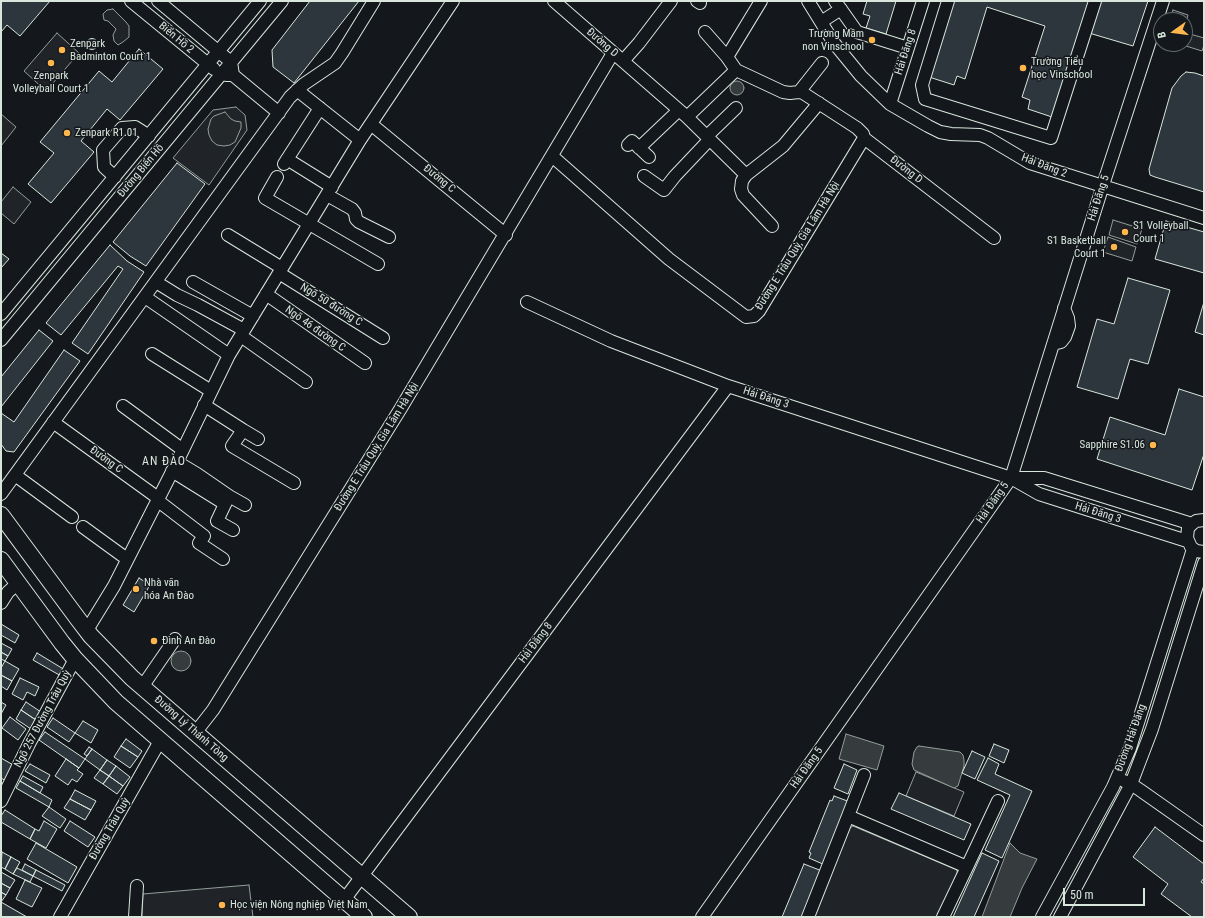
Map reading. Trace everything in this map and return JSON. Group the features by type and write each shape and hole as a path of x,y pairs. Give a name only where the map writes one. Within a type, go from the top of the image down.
{"main road":[{"name":"Đường Lý Thánh Tông","path":"1,514 68,607 113,659 142,687 409,917"},
{"path":"1,560 52,631 75,659 116,702 160,742 364,917"}],"street":[{"name":"Biển Hồ 2","path":"131,1 208,64 227,75 279,113"},
{"name":"Biển Hồ 2","path":"158,1 231,62"},
{"name":"Đường Biển Hồ","path":"1,314 6,300 115,177 260,1"},
{"name":"Đường Biển Hồ","path":"1,340 227,75 231,62 282,1"},
{"path":"1,494 290,97 297,90 335,63 374,1"},
{"path":"87,630 114,586 128,559 229,355 360,140 453,1"},
{"name":"Đường D","path":"554,1 683,113 746,175"},
{"path":"623,61 672,1"},
{"path":"727,57 762,1"},
{"name":"Hải Đăng 2","path":"808,1 834,43 861,76 890,104 940,132 980,135 988,138 1030,163 1204,218"},
{"name":"Hải Đăng 8","path":"890,104 923,1"},
{"path":"948,1 922,85 925,100 1051,138 1095,1"},
{"name":"Hải Đăng 5","path":"702,917 1011,478 1103,185 1163,1"},
{"path":"821,22 838,5 857,32 908,48"},
{"path":"649,157 634,146 683,113 736,70 727,57 705,32"},
{"name":"Đường E Trâu Quỳ, Gia Lâm Hà Nội","path":"195,733 212,710 380,442 506,235 613,53"},
{"path":"799,92 822,63"},
{"name":"Đường D","path":"736,70 783,92 799,92 861,130 864,138 994,238"},
{"path":"297,90 360,140"},
{"path":"772,226 743,195 741,189 742,182 746,175 783,146 819,103"},
{"path":"320,108 285,162 329,191 352,209 356,219 359,222 389,238"},
{"path":"644,176 664,190 708,138 736,108"},
{"path":"980,135 985,118"},
{"name":"Đường C","path":"371,124 506,235"},
{"path":"115,177 104,167 103,150 122,128 135,127 148,136"},
{"name":"Đường E Trâu Quỳ, Gia Lâm Hà Nội","path":"552,156 669,259 746,317 754,316 759,311 864,138"},
{"path":"277,177 265,198 378,264"},
{"path":"228,235 281,270"},
{"name":"Ngõ 50 đường C","path":"281,270 383,338"},
{"path":"156,282 177,295 198,305 242,333 306,382"},
{"path":"193,282 253,316"},
{"name":"Ngõ 46 đường C","path":"266,294 365,363"},
{"path":"145,297 229,355"},
{"name":"Hải Đăng 3","path":"527,302 611,341 728,386 1011,478 1039,494 1195,547"},
{"path":"152,354 211,391"},
{"name":"Hải Đăng 8","path":"344,900 728,386"},
{"path":"204,405 258,439"},
{"path":"123,406 182,450"},
{"name":"Đường C","path":"53,422 158,499 204,536 199,543 223,559"},
{"path":"243,430 232,446 294,483"},
{"path":"174,466 227,500 245,505"},
{"path":"15,475 72,517"},
{"name":"Hải Đăng 3","path":"1011,478 1044,478 1200,519"},
{"path":"227,500 217,521 233,530"},
{"name":"Đường Hải Đăng","path":"1042,917 1099,812 1130,748 1195,547 1187,533 1200,519"},
{"path":"83,527 128,559"},
{"name":"Đường Hải Đăng","path":"1060,917 1131,784 1152,729 1204,563"},
{"path":"1,603 8,592 18,583"},
{"path":"142,687 175,639"},
{"name":"Ngõ 257 Đường Trâu Quỳ","path":"1,801 29,744 75,659"},
{"name":"Đường Trâu Quỳ","path":"60,917 160,742"},
{"path":"808,917 864,775"},
{"path":"1116,778 1131,784 1204,835"},
{"path":"943,917 998,801"},
{"path":"848,816 967,867"},
{"path":"135,917 137,886"}],"shaded area":[{"path":"113,9 129,26 129,37 118,45 114,41 113,35 116,29 108,21 104,20 103,14 107,10"},
{"path":"57,33 79,53 46,91 24,71"},
{"path":"1193,35 1204,38 1202,51 1193,48"},
{"path":"737,81 742,83 744,88 742,93 737,95 732,93 730,88 732,83"},
{"path":"236,107 245,115 247,130 209,185 173,158 213,110"},
{"path":"225,112 231,119 241,122 241,128 235,142 224,146 217,145 212,141 208,129 211,119 214,116"},
{"path":"1,114 16,127 1,146"},
{"path":"13,187 31,202 14,224 1,213 1,202"},
{"name":"S1 Volleyball Court 1","path":"1113,220 1142,229 1137,244 1109,235"},
{"path":"1108,237 1136,247 1132,261 1103,252"},
{"path":"181,651 188,654 191,661 188,668 181,671 174,668 171,661 174,654"},
{"path":"846,734 884,746 877,770 839,759"},
{"path":"919,746 960,752 963,755 964,766 958,786 954,788 914,770 912,764 914,752"},
{"path":"916,772 964,792 954,816 906,796"},
{"path":"853,826 957,870 957,874 937,917 814,917 850,828"},
{"path":"1010,843 1020,853 1037,859 1022,888 1010,917 982,917"},
{"name":"Học viện Nông nghiệp Việt Nam","path":"249,885 253,917 142,917 143,894"}],"building":[{"path":"1,1 50,1 20,36 7,25 1,32"},
{"path":"310,1 359,1 294,83 273,67 272,50"},
{"path":"867,1 896,1 886,34 866,28 870,16 863,14"},
{"path":"953,1 1089,1 1052,117 1028,109 1030,100 1022,97 1045,26 987,7 965,79 957,76 954,85 929,77"},
{"path":"1099,1 1148,1 1133,46 1089,33"},
{"path":"90,39 94,39 96,40 96,48 90,49 87,46 87,42"},
{"name":"Zenpark R1.01","path":"139,49 163,69 120,120 107,109 81,141 94,152 51,203 28,184 54,153 40,142 99,71 112,82"},
{"path":"1186,72 1204,76 1204,192 1150,175 1149,169 1172,88"},
{"path":"177,163 205,184 146,266 130,256 113,242"},
{"path":"1166,221 1204,232 1204,273 1155,259"},
{"path":"110,245 127,261 144,272 88,354 72,343 123,269 118,266 61,335 46,323"},
{"path":"1,253 9,259 1,268"},
{"path":"1128,278 1170,290 1148,364 1130,359 1118,399 1077,387 1097,319 1114,324"},
{"path":"1204,302 1204,335 1195,332"},
{"path":"39,330 53,341 1,407 1,377"},
{"path":"64,350 80,361 14,452 6,451 1,444 1,413 14,422"},
{"name":"Sapphire S1.06","path":"1179,389 1204,397 1204,454 1192,490 1097,459 1110,417 1165,435"},
{"path":"139,578 150,585 134,612 123,605"},
{"path":"1,624 19,635 15,643 1,635"},
{"path":"1,643 12,649 8,656 1,652"},
{"path":"1,652 8,656 5,661 1,659"},
{"path":"37,653 65,670 61,676 33,660"},
{"path":"5,661 19,669 12,681 1,675 1,668"},
{"path":"1,675 12,681 7,690 1,686"},
{"path":"20,678 39,687 35,696 27,692 23,700 12,694"},
{"path":"1,702 6,705 1,714"},
{"path":"26,702 41,712 36,720 21,710"},
{"path":"21,710 39,722 34,731 16,719"},
{"path":"10,717 26,729 18,740 2,728"},
{"path":"53,718 75,733 69,742 47,727"},
{"path":"83,721 98,730 91,743 75,733"},
{"path":"45,732 85,759 79,768 39,740"},
{"path":"126,739 142,751 138,757 121,746"},
{"path":"994,744 1009,750 1004,763 989,756"},
{"path":"121,746 138,757 130,768 114,757"},
{"path":"89,747 92,749 87,756 84,754"},
{"path":"92,749 107,760 100,770 85,759"},
{"path":"972,751 985,757 975,779 962,773"},
{"path":"1,758 15,766 6,781 1,778"},
{"path":"988,758 999,764 995,774 1032,791 1002,858 985,850 1010,795 977,780"},
{"path":"66,759 79,768 77,770 83,774 77,782 72,779 68,785 55,776"},
{"path":"107,760 116,766 109,776 100,770"},
{"path":"30,764 50,775 46,783 25,771"},
{"path":"844,764 857,770 848,794 834,788"},
{"path":"116,766 130,777 123,786 109,776"},
{"path":"100,770 109,776 103,784 94,778"},
{"path":"23,776 43,787 40,793 20,781"},
{"path":"109,776 123,786 117,794 103,784"},
{"path":"20,781 52,800 49,807 16,788"},
{"path":"75,790 96,801 91,810 70,799"},
{"path":"899,793 971,824 964,840 891,809"},
{"path":"834,796 850,802 825,865 809,858 811,853 809,852 830,800 832,801"},
{"path":"70,799 91,810 85,820 64,808"},
{"path":"49,807 66,819 60,828 42,816"},
{"path":"5,810 35,829 30,839 1,822 1,816"},
{"path":"44,821 57,829 46,848 30,839 35,829 39,831"},
{"path":"70,821 95,837 88,847 64,831"},
{"path":"1155,827 1204,864 1204,878 1201,882 1204,884 1204,917 1192,917 1161,894 1168,884 1133,857"},
{"path":"36,843 77,867 68,883 27,859"},
{"path":"2,852 11,857 5,869 1,867"},
{"path":"982,853 999,861 974,917 953,917"},
{"path":"11,857 20,862 13,874 5,869"},
{"path":"25,864 36,870 33,876 22,870"},
{"path":"804,864 822,871 804,917 782,917"},
{"path":"17,868 33,876 30,882 13,874"},
{"path":"36,870 65,885 62,891 33,876"},
{"path":"1,872 15,880 10,888 1,883"},
{"path":"25,880 42,888 32,907 16,899"},
{"path":"1,883 10,888 6,895 1,892"},
{"path":"1,892 6,895 1,902"},
{"path":"1,902 27,917 1,916"}],"place":[{"name":"Trường Mầm non Vinschool","path":"872,40"},
{"name":"Zenpark Badminton Court 1","path":"62,50"},
{"name":"Zenpark Volleyball Court 1","path":"51,63"},
{"name":"Trường Tiểu học Vinschool","path":"1023,68"},
{"name":"Zenpark R1.01","path":"67,133"},
{"name":"S1 Volleyball Court 1","path":"1125,232"},
{"name":"S1 Basketball Court 1","path":"1114,247"},
{"name":"Sapphire S1.06","path":"1153,445"},
{"name":"Nhà văn hóa An Đào","path":"136,589"},
{"name":"Đình An Đào","path":"154,641"},
{"name":"Học viện Nông nghiệp Việt Nam","path":"222,905"}],"district":[{"name":"AN ĐÀO","path":"164,462"}]}
